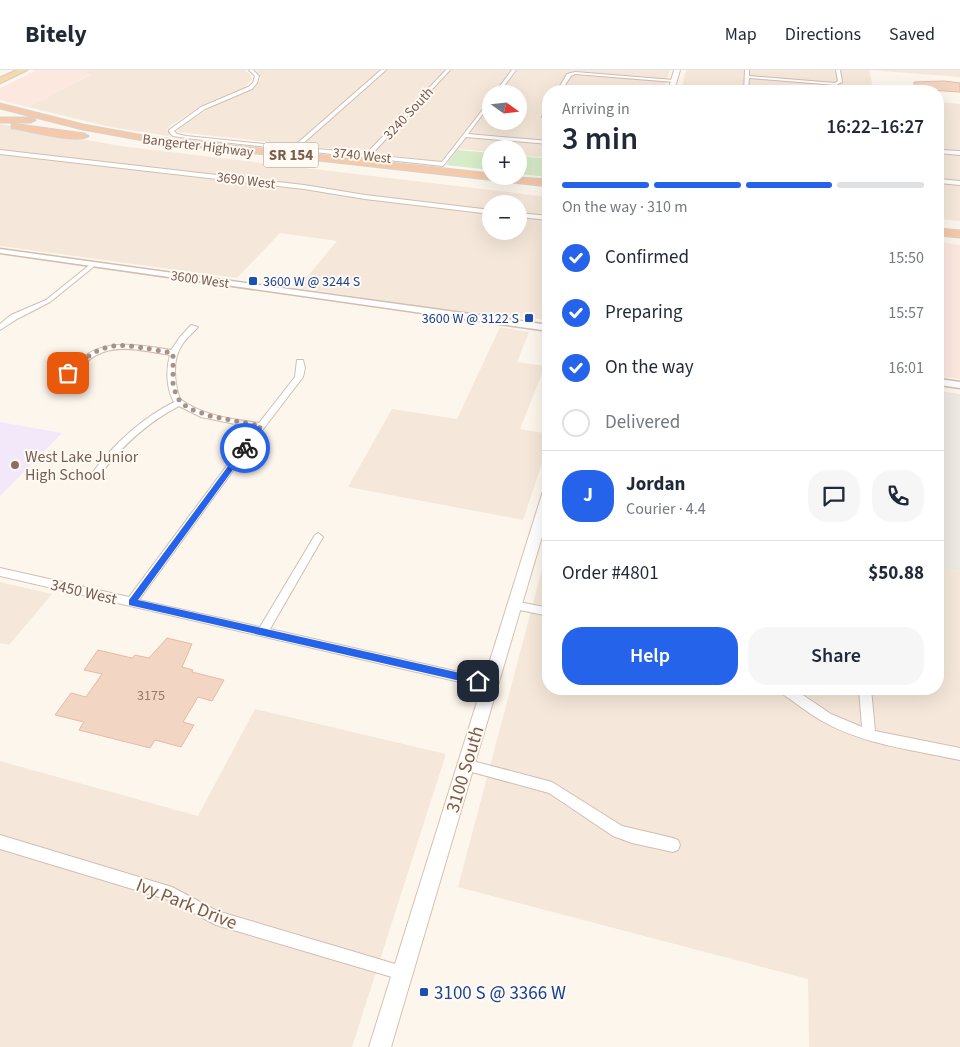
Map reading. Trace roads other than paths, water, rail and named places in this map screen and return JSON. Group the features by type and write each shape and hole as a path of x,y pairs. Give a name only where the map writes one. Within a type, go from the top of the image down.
{"highway":[{"name":"Bangerter Highway","path":"0,106 109,133 182,143 419,169 542,180"},
{"name":"Bangerter Highway","path":"0,114 84,136 149,147 542,188"},
{"path":"0,120 41,121 88,133 109,133"},
{"path":"0,124 84,136"},
{"path":"297,163 313,162 400,170 444,168 482,172"},
{"path":"527,177 542,180"},
{"path":"478,182 489,186 523,190"},
{"path":"944,226 960,228"},
{"path":"944,232 960,234"}],"main road":[{"path":"0,81 24,70"},
{"path":"673,85 677,70"},
{"name":"3100 South","path":"380,1047 542,514"}],"street":[{"name":"3740 West","path":"251,70 257,78 250,88 208,105 170,131 175,135 443,164 465,135"},
{"path":"295,148 384,70"},
{"name":"3240 South","path":"367,156 448,70"},
{"path":"503,85 514,70"},
{"path":"747,70 747,85"},
{"path":"748,77 838,84 840,82 838,70"},
{"path":"563,85 573,73 674,81"},
{"path":"465,135 482,112"},
{"path":"465,135 542,142"},
{"path":"944,151 960,153"},
{"name":"3690 West","path":"0,152 304,186 364,197 482,211"},
{"path":"944,181 960,183"},
{"path":"527,216 542,217"},
{"name":"3600 West","path":"0,251 542,327"},
{"path":"0,328 14,317 48,301 94,264"},
{"path":"194,327 179,343 173,353 173,387 180,402 190,409 210,416 261,426"},
{"path":"58,386 84,358 104,347 128,346 173,353"},
{"path":"132,602 299,377 301,372 300,362"},
{"path":"944,383 960,385"},
{"path":"96,474 110,455 148,421 180,402"},
{"path":"263,632 318,537"},
{"name":"3450 West","path":"0,572 490,684"},
{"path":"514,605 542,611"},
{"path":"794,695 827,718 869,734 960,754"},
{"path":"866,695 869,734"},
{"path":"465,765 552,788 618,831 673,845"},
{"name":"Ivy Park Drive","path":"0,842 172,894 216,918 402,973"}],"place":[{"name":"3600 W @ 3244 S","path":"253,281"},
{"name":"3600 W @ 3122 S","path":"529,318"},
{"name":"West Lake Junior High School","path":"15,465"},
{"name":"3100 S @ 3366 W","path":"424,992"}]}
